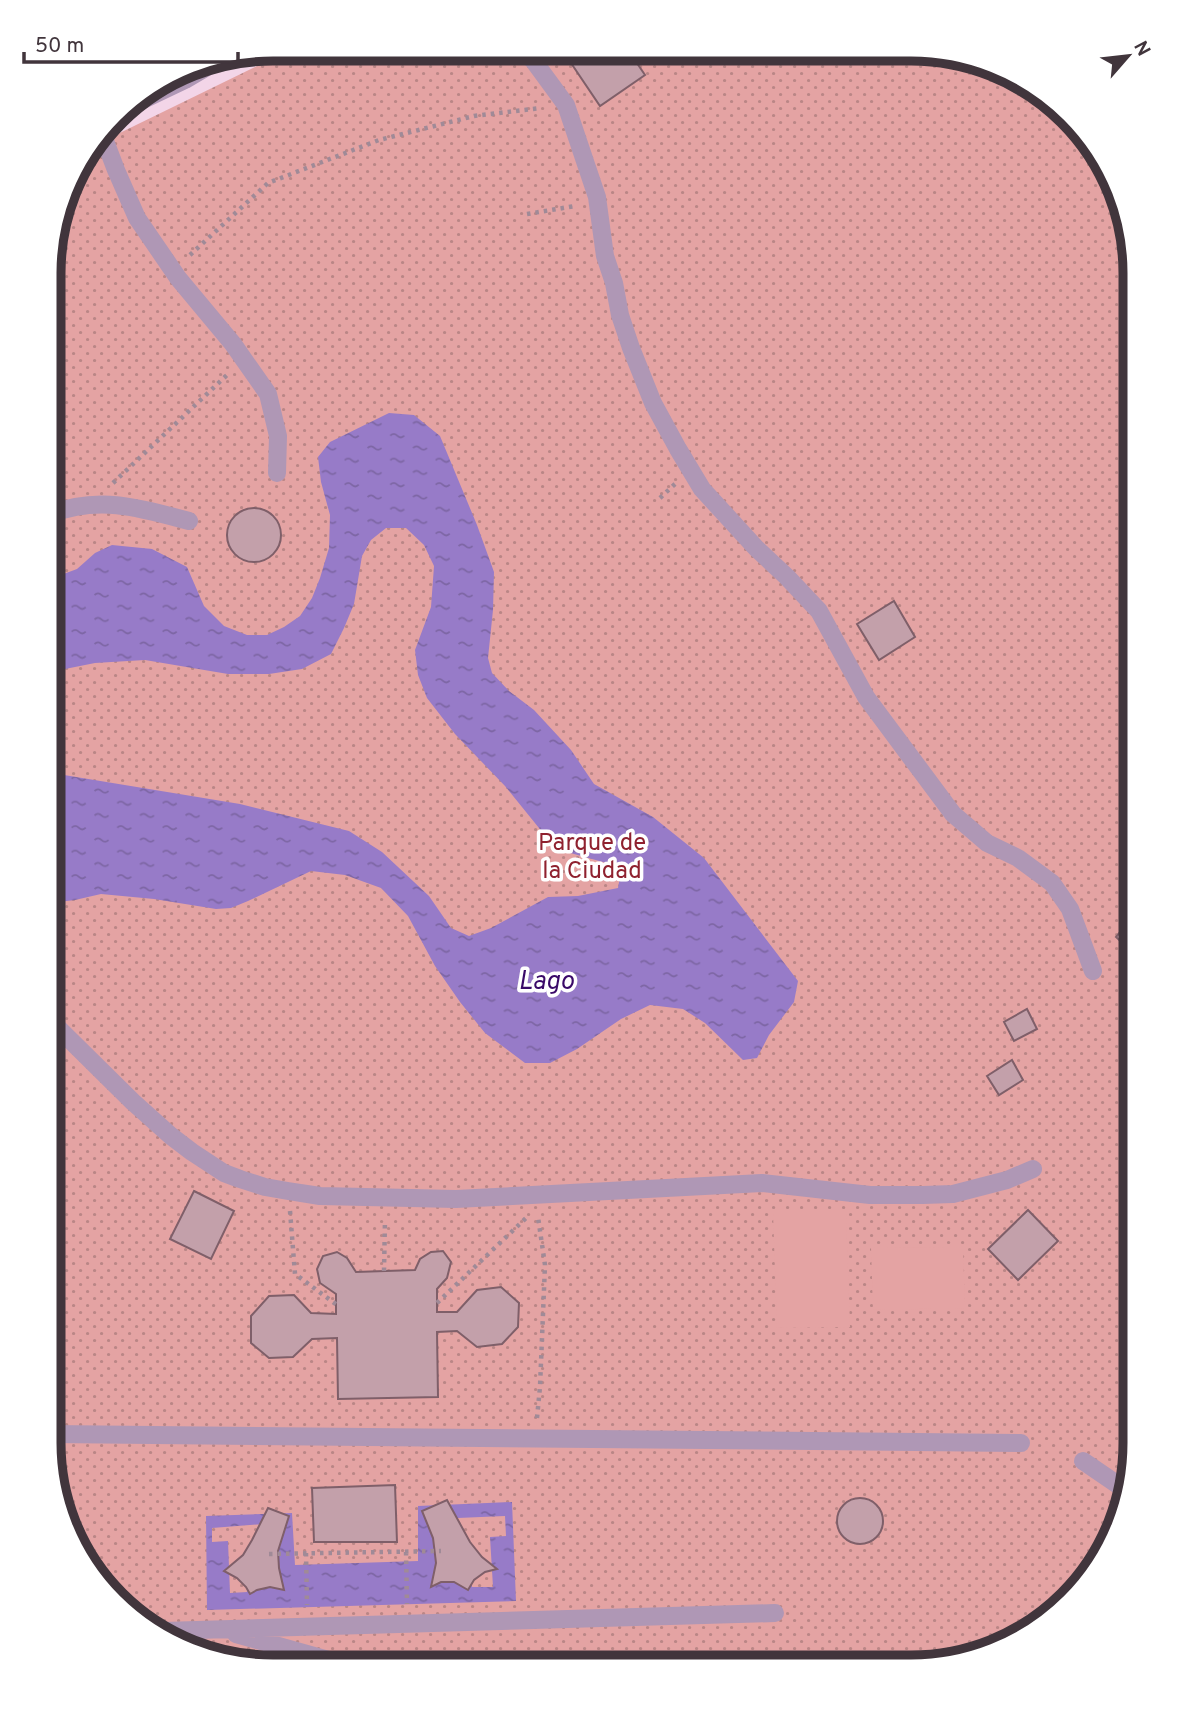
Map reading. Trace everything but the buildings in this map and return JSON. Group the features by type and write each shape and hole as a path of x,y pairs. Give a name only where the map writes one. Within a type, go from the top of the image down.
{"street":[{"path":"534,61 566,105 597,202 605,256 631,348 653,403 702,489 819,611 866,697 953,814 987,843 1018,858 1052,883 1070,908 1093,971"},
{"path":"106,143 137,219 173,271 244,359 268,394 278,436 277,473"},
{"path":"61,511 92,503 138,507 189,521"},
{"path":"61,1031 171,1136 216,1168 240,1180 265,1187 320,1196 535,1202 762,1183 870,1195 953,1194 1007,1180 1034,1169"},
{"path":"61,1434 1021,1443"},
{"path":"1083,1461 1119,1485"},
{"path":"176,1631 775,1613"},
{"path":"219,1630 310,1655"}],"path":[{"path":"173,271 268,183 391,137 474,116 566,105"},
{"path":"527,214 597,202"},
{"path":"92,503 244,359"},
{"path":"289,1191 295,1274 337,1305"},
{"path":"384,1271 385,1198"},
{"path":"437,1303 535,1202"},
{"path":"535,1202 545,1265 535,1438"},
{"path":"269,1554 441,1551"},
{"path":"405,1552 407,1605"},
{"path":"306,1553 307,1608"}],"green space":[{"name":"Parque de la Ciudad","path":"910,61 965,68 1004,83 1050,114 1087,156 1111,205 1119,232 1123,274 1122,1456 1119,1484 1101,1536 1070,1582 1028,1619 979,1643 952,1651 910,1655 246,1653 192,1639 144,1611 123,1593 90,1549 73,1511 65,1484 61,1442 61,274 68,219 77,192 111,137 266,62"},
{"path":"773,1213 846,1213 850,1327 777,1328"},
{"path":"963,1247 965,1308 873,1310 871,1248"}],"water":[{"name":"Lago","path":"389,413 414,415 440,436 494,572 488,658 492,673 509,691 534,710 571,750 594,784 653,817 704,858 798,981 794,1002 769,1035 757,1058 743,1060 705,1023 683,1009 650,1005 621,1019 577,1049 550,1063 525,1063 485,1033 460,1002 435,966 408,916 381,888 345,875 311,871 231,908 216,909 101,894 61,902 61,773 240,804 349,831 382,852 429,896 451,928 469,936 491,928 548,897 578,896 618,888 620,877 610,864 556,849 505,786 455,734 427,698 418,675 415,650 431,607 434,566 424,545 406,528 386,528 371,540 362,556 354,604 331,654 302,669 269,674 228,674 145,660 95,663 61,670 61,575 77,569 95,553 112,545 152,549 187,567 204,606 224,626 247,635 267,635 300,616 312,598 329,548 330,515 321,482 318,457 330,442"},
{"path":"512,1502 516,1601 207,1610 206,1516 292,1513 295,1565 418,1561 418,1506","holes":["505,1516 506,1536 490,1537 493,1587 472,1587 471,1568 434,1519","277,1523 279,1574 246,1576 247,1592 230,1593 228,1541 212,1542 212,1528"]}]}
